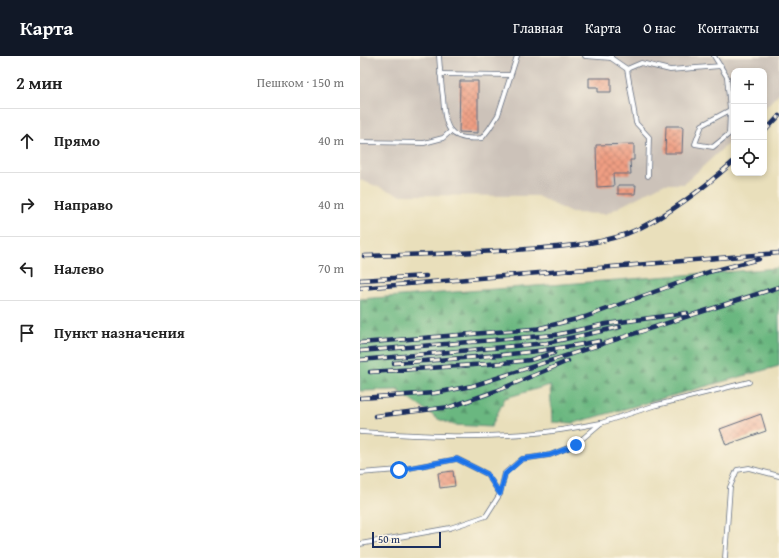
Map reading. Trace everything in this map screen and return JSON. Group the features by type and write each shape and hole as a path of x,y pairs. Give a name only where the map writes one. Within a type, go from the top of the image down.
{"lane":[{"path":"439,56 445,121 451,131 460,137 471,139 482,138 498,115 517,56"},
{"path":"585,56 611,57 627,70 636,123 649,137 648,176"},
{"path":"714,56 727,76 730,110 729,134 713,147 695,144 702,125 730,110"},
{"path":"627,70 641,63 670,70 721,66"},
{"path":"440,74 510,75"},
{"path":"360,142 424,143 443,138 451,131"},
{"path":"360,432 402,435 476,436 546,432 601,423 653,406 749,382"},
{"path":"360,544 450,528 486,516 500,494 505,474 522,459 550,455 576,445 601,423"},
{"path":"360,474 399,470 457,459 487,474 500,494"},
{"path":"726,558 730,487 738,470 750,468 779,476"}],"shaded area":[{"path":"360,56 779,56 779,93 767,106 767,68 731,68 731,141 684,184 663,184 606,214 571,213 537,196 400,195 360,180"}],"green space":[{"path":"779,268 779,366 574,423 552,422 550,385 505,398 491,427 454,425 438,419 397,390 360,391 360,299"}],"building":[{"path":"589,78 611,78 611,92 598,92 598,87 589,87"},
{"path":"460,81 478,81 478,133 459,132"},
{"path":"666,126 683,126 682,153 665,153"},
{"path":"634,144 634,160 630,160 631,174 613,174 614,186 597,187 596,145"},
{"path":"618,185 636,185 635,194 618,194"},
{"path":"761,414 766,431 726,445 720,429"},
{"path":"453,471 455,486 440,488 438,473"}],"railway":[{"path":"767,129 779,116"},
{"path":"364,256 440,254 561,247 609,239 638,229 664,215 712,180 731,164"},
{"path":"360,288 779,253"},
{"path":"540,328 585,317 709,272 759,259"},
{"path":"360,280 426,276"},
{"path":"360,398 435,393 472,386 779,287"},
{"path":"360,351 555,335 606,324 687,313"},
{"path":"360,360 547,343 620,327"},
{"path":"360,343 545,328"},
{"path":"394,363 522,353 599,341"},
{"path":"370,372 503,363 530,360 554,353"},
{"path":"375,416 450,407 496,391 568,361"}],"route":[{"path":"399,470 457,459 487,474 500,494 505,474 522,459 550,455 576,445"}]}
